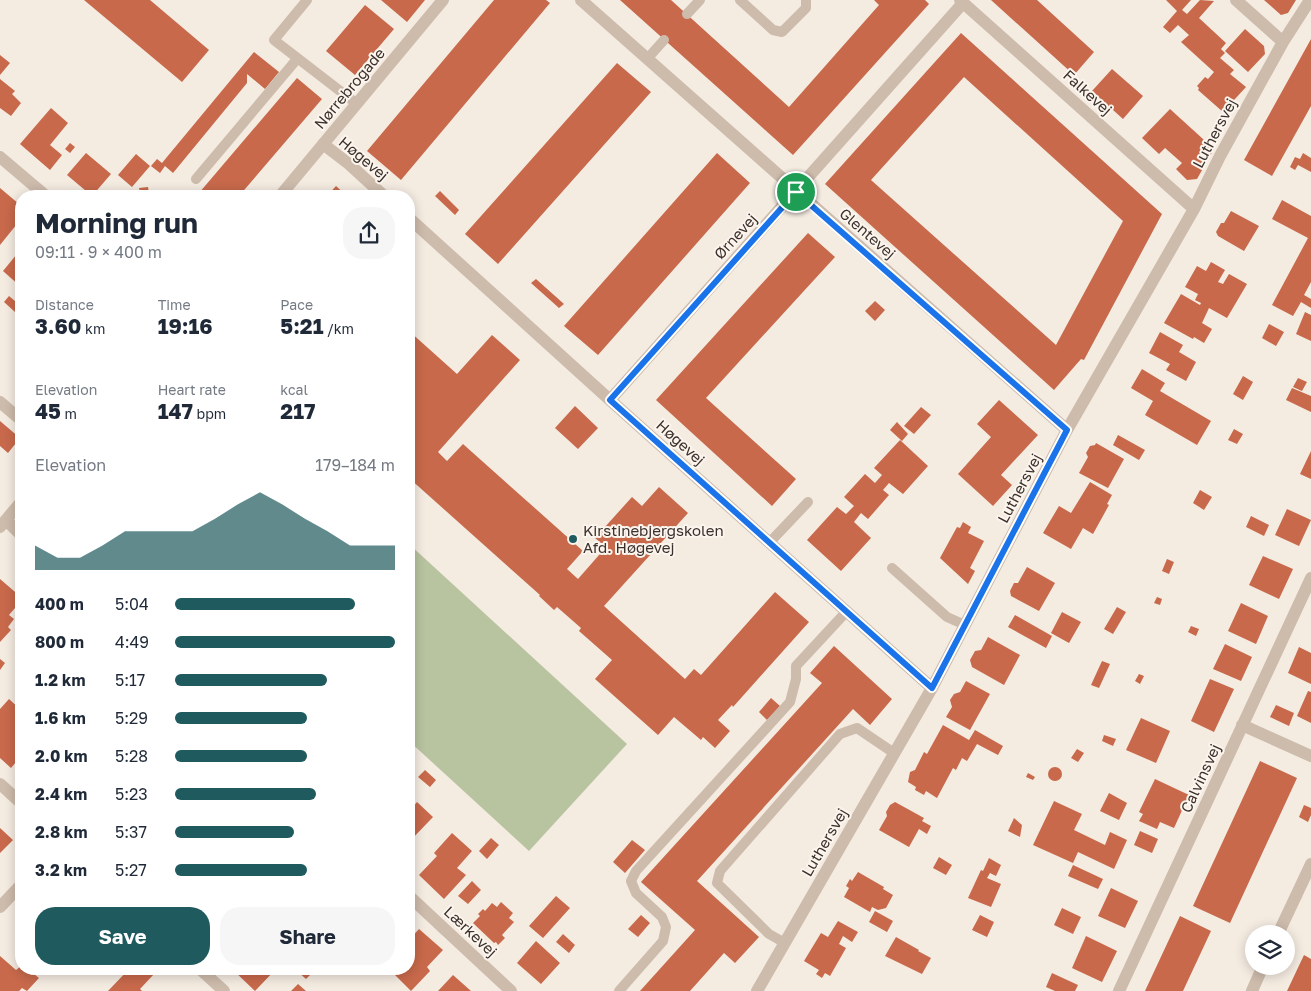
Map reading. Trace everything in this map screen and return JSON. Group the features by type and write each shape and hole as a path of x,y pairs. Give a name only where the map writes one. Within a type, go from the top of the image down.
{"street":[{"name":"Nørrebrogade","path":"285,190 443,0"},
{"name":"Glentevej","path":"582,0 796,192 1067,430"},
{"path":"1236,0 1283,42"},
{"name":"Luthersvej","path":"757,991 932,688 1067,430 1194,209 1220,156 1283,42 1310,0"},
{"name":"Ørnevej","path":"610,400 796,192 962,2"},
{"name":"Falkevej","path":"962,2 1194,209"},
{"name":"Høgevej","path":"323,144 349,164 377,190"},
{"path":"0,157 39,190"},
{"name":"Høgevej","path":"415,223 932,688"},
{"path":"0,402 15,415"},
{"path":"15,509 3,524 15,531"},
{"name":"Calvinsvej","path":"1119,991 1311,578"},
{"path":"1242,725 1311,756"},
{"path":"0,784 15,798"},
{"path":"1282,925 1311,864"},
{"path":"0,907 15,891"},
{"name":"Lærkevej","path":"415,902 511,991"},
{"path":"207,975 224,991"},
{"path":"1252,991 1259,975"}],"lane":[{"path":"307,0 274,40 356,104"},
{"path":"687,14 700,0"},
{"path":"740,0 773,30 782,32 806,8 806,0"},
{"path":"647,59 664,40"},
{"path":"196,179 297,58"},
{"path":"770,542 808,502"},
{"path":"892,568 946,617 965,625"},
{"path":"619,991 663,941 666,927 662,917 636,893 631,881 636,871 790,702 796,679 796,666 847,611"},
{"path":"785,943 769,934 717,883 720,871 840,734 857,728 894,754"}],"green space":[{"path":"415,550 627,744 529,851 415,746"}],"building":[{"path":"84,0 150,0 209,50 182,82"},
{"path":"381,0 425,0 407,22"},
{"path":"494,0 546,0 550,3 401,180 367,151"},
{"path":"620,0 671,0 789,107 879,5 874,0 925,0 929,4 793,155"},
{"path":"991,0 1037,0 1094,52 1074,75"},
{"path":"1166,0 1191,0 1182,10 1187,14 1200,0 1214,1 1199,18 1226,43 1221,49 1225,53 1220,58 1234,70 1230,74 1246,87 1223,112 1198,90 1197,86 1205,77 1208,79 1214,72 1181,42 1189,35 1178,25 1170,33 1163,27 1177,11"},
{"path":"1264,0 1296,0 1288,13 1281,15"},
{"path":"365,5 394,29 355,75 326,51"},
{"path":"1245,29 1264,46 1265,54 1248,72 1225,51"},
{"path":"961,33 1162,214 1084,360 1081,359 1054,390 825,184","holes":["964,77 1123,221 1056,345 871,180"]},
{"path":"1311,39 1311,106 1272,176 1244,160"},
{"path":"254,52 279,72 265,89 247,74 247,83 173,173 165,166 160,173 151,166 157,159 162,163"},
{"path":"0,55 10,63 0,75"},
{"path":"617,63 651,92 498,264 465,234"},
{"path":"1112,69 1143,96 1123,119 1092,91"},
{"path":"297,78 322,99 244,190 202,190"},
{"path":"0,79 15,91 12,94 21,103 11,116 0,108"},
{"path":"51,108 68,123 50,145 62,155 50,170 20,144"},
{"path":"1170,109 1214,149 1197,179 1187,180 1176,169 1182,163 1165,148 1159,154 1142,138"},
{"path":"70,143 75,147 70,153 65,149"},
{"path":"86,153 111,174 97,190 85,190 67,175"},
{"path":"717,153 750,183 598,355 564,326"},
{"path":"1303,153 1311,158 1311,172 1298,165 1295,170 1290,167 1295,157 1300,159"},
{"path":"136,154 150,166 132,187 118,175"},
{"path":"336,186 340,190 332,190"},
{"path":"148,187 148,190 140,190 139,188"},
{"path":"0,188 15,201 15,226 0,245"},
{"path":"440,191 459,210 455,215 435,196"},
{"path":"1282,200 1311,216 1311,282 1304,295 1311,299 1311,308 1301,302 1293,316 1272,305 1308,238 1272,219"},
{"path":"1231,211 1259,226 1244,251 1218,236 1216,232"},
{"path":"808,233 835,257 706,398 796,479 772,506 656,400"},
{"path":"15,256 15,282 3,271"},
{"path":"1211,262 1225,270 1218,282 1223,284 1229,274 1247,284 1227,318 1209,308 1202,323 1212,329 1204,343 1164,323 1181,294 1200,305 1201,303 1195,300 1198,294 1185,287 1197,266 1206,271"},
{"path":"536,279 564,304 559,308 531,283"},
{"path":"9,296 15,301 15,312 4,302"},
{"path":"875,301 885,310 875,321 865,311"},
{"path":"1305,312 1311,315 1311,341 1296,334"},
{"path":"1269,324 1284,332 1276,346 1262,338"},
{"path":"1160,332 1183,345 1179,352 1196,362 1186,381 1166,370 1170,364 1149,353"},
{"path":"492,335 520,360 438,452 447,461 463,444 583,551 567,569 578,579 606,547 595,538 632,497 642,506 659,487 688,513 604,606 685,679 694,669 701,675 775,592 809,622 733,707 732,705 718,720 730,731 715,748 703,737 701,740 674,717 658,735 595,679 612,660 579,631 581,628 557,607 554,610 540,595 415,483 415,336 457,374"},
{"path":"1142,369 1165,383 1160,391 1211,421 1197,445 1145,415 1153,401 1131,388"},
{"path":"1243,376 1253,382 1243,400 1233,394"},
{"path":"1298,378 1307,382 1302,391 1293,387"},
{"path":"1292,388 1311,396 1311,412 1286,400"},
{"path":"999,400 1038,435 1001,475 1012,485 993,506 958,474 991,437 977,424"},
{"path":"575,406 598,428 578,449 555,428"},
{"path":"921,407 931,415 914,434 904,426"},
{"path":"0,421 15,434 15,444 8,453 0,446"},
{"path":"897,422 908,434 902,441 890,430"},
{"path":"1234,429 1243,434 1237,444 1228,440"},
{"path":"1118,435 1145,450 1139,460 1113,445"},
{"path":"900,440 928,466 903,494 889,483 883,490 889,495 868,519 861,513 854,522 871,538 841,571 807,540 837,507 846,514 854,506 844,497 865,474 875,483 882,475 874,468"},
{"path":"1096,443 1124,459 1108,488 1079,473 1088,457 1086,453 1090,446"},
{"path":"1311,451 1311,479 1300,474"},
{"path":"1090,482 1112,495 1107,504 1109,505 1093,534 1083,528 1071,549 1043,533 1059,506 1071,513"},
{"path":"1200,490 1212,497 1204,510 1193,503"},
{"path":"1287,509 1311,520 1299,546 1275,535"},
{"path":"1251,516 1269,525 1264,536 1246,527"},
{"path":"963,522 971,527 968,533 984,541 970,568 975,571 968,584 940,558 957,527 960,528"},
{"path":"1263,556 1293,569 1279,599 1249,585"},
{"path":"1167,559 1174,562 1169,574 1162,571"},
{"path":"1027,567 1055,583 1039,611 1011,596 1010,591 1014,583 1018,583"},
{"path":"0,579 15,592 15,608 9,615 14,619 8,627 11,630 0,642"},
{"path":"1157,597 1162,599 1160,605 1154,603"},
{"path":"1241,603 1268,616 1256,644 1228,631"},
{"path":"1117,607 1126,612 1113,634 1104,629"},
{"path":"1062,612 1081,622 1069,643 1051,633"},
{"path":"1015,615 1052,636 1046,648 1008,627"},
{"path":"1191,626 1199,629 1196,636 1188,632"},
{"path":"988,637 1020,655 1004,685 972,667 970,660 975,651 981,650"},
{"path":"1225,644 1252,657 1241,681 1213,669"},
{"path":"834,646 892,699 870,725 853,709 697,881 759,937 735,963 724,953 690,991 640,991 695,930 641,882 822,683 810,673"},
{"path":"1299,647 1311,653 1311,684 1288,673"},
{"path":"0,659 5,663 0,670"},
{"path":"1102,661 1110,664 1099,688 1091,685"},
{"path":"1139,674 1144,676 1140,684 1135,681"},
{"path":"1210,679 1234,689 1214,732 1191,721"},
{"path":"966,681 990,694 970,730 946,717 952,707 950,700 954,694 960,692"},
{"path":"1308,691 1311,692 1311,723 1297,716"},
{"path":"771,698 780,706 767,720 759,712"},
{"path":"9,699 15,704 15,763 11,768 0,758 0,709"},
{"path":"1276,705 1294,713 1289,726 1270,717"},
{"path":"1141,718 1170,731 1156,763 1126,750"},
{"path":"943,725 969,740 975,730 1003,746 998,755 977,744 967,761 962,758 956,770 953,768 937,798 926,791 924,795 915,790 916,787 908,782 910,772 915,770 924,752 927,754"},
{"path":"1104,735 1116,739 1113,746 1102,741"},
{"path":"1077,749 1084,753 1078,762 1071,758"},
{"path":"1260,761 1297,778 1230,923 1193,906"},
{"path":"1052,767 1058,767 1062,774 1058,781 1052,781 1048,777 1048,771"},
{"path":"425,770 436,780 430,787 418,777"},
{"path":"1028,773 1035,777 1033,780 1026,777"},
{"path":"1155,779 1189,795 1174,828 1160,822 1157,829 1139,821 1143,814 1139,812"},
{"path":"1109,793 1127,803 1119,820 1100,811"},
{"path":"1054,801 1082,814 1074,830 1105,845 1110,832 1127,840 1114,869 1078,852 1073,863 1033,845"},
{"path":"417,802 433,817 415,836 415,804"},
{"path":"895,802 924,818 922,821 931,826 927,834 919,829 909,847 879,830 887,816 886,812 890,805"},
{"path":"1304,805 1311,808 1308,822 1299,817"},
{"path":"1014,818 1022,825 1020,837 1008,831"},
{"path":"0,828 13,840 0,853"},
{"path":"1140,831 1158,839 1152,853 1134,845"},
{"path":"452,833 472,851 457,868 466,875 444,899 419,875 437,856 434,853"},
{"path":"491,838 499,845 487,859 479,851"},
{"path":"632,840 645,850 625,873 613,862"},
{"path":"939,857 952,865 946,875 933,868"},
{"path":"989,858 1001,865 996,876 990,873 987,878 1001,884 991,907 968,898 981,870 983,871"},
{"path":"1073,865 1103,879 1098,889 1068,876"},
{"path":"858,872 884,887 883,889 893,895 886,908 878,910 872,907 870,912 844,897 849,888 846,886 850,879 852,881"},
{"path":"472,881 481,890 468,904 458,896"},
{"path":"1111,888 1138,901 1125,928 1098,916"},
{"path":"556,896 570,908 543,938 529,926"},
{"path":"501,902 513,913 509,918 514,922 502,935 505,938 498,945 473,923 480,916 478,914 483,909 485,911 492,903 497,907"},
{"path":"1062,908 1081,917 1073,934 1054,925"},
{"path":"875,911 893,921 887,932 869,922"},
{"path":"641,915 650,923 638,937 628,929"},
{"path":"980,915 994,922 987,937 972,930"},
{"path":"1180,916 1211,931 1183,991 1145,991"},
{"path":"838,921 858,932 852,942 843,936 839,944 846,948 830,976 825,973 822,978 816,974 819,970 804,961 821,933 828,937"},
{"path":"419,929 443,950 427,967 430,971 411,991 395,975 415,975 415,933"},
{"path":"563,934 575,945 569,953 556,942"},
{"path":"1086,936 1117,951 1102,982 1072,968"},
{"path":"896,937 931,958 922,974 885,956"},
{"path":"536,941 560,963 541,984 517,963"},
{"path":"1304,955 1311,959 1311,991 1287,991"},
{"path":"0,956 15,969 15,975 35,975 39,978 27,991 22,988 19,991 0,991"},
{"path":"1052,973 1078,985 1075,991 1055,991 1046,987"},
{"path":"123,975 153,975 140,989 142,991 108,991"},
{"path":"238,975 270,975 255,991"},
{"path":"302,975 310,975 306,979"},
{"path":"453,975 471,991 438,991"},
{"path":"298,984 306,991 291,991"}],"place":[{"name":"Kirstinebjergskolen Afd. Høgevej","path":"573,539"}],"route":[{"path":"796,192 1067,430 932,688 610,400 796,192"}]}
